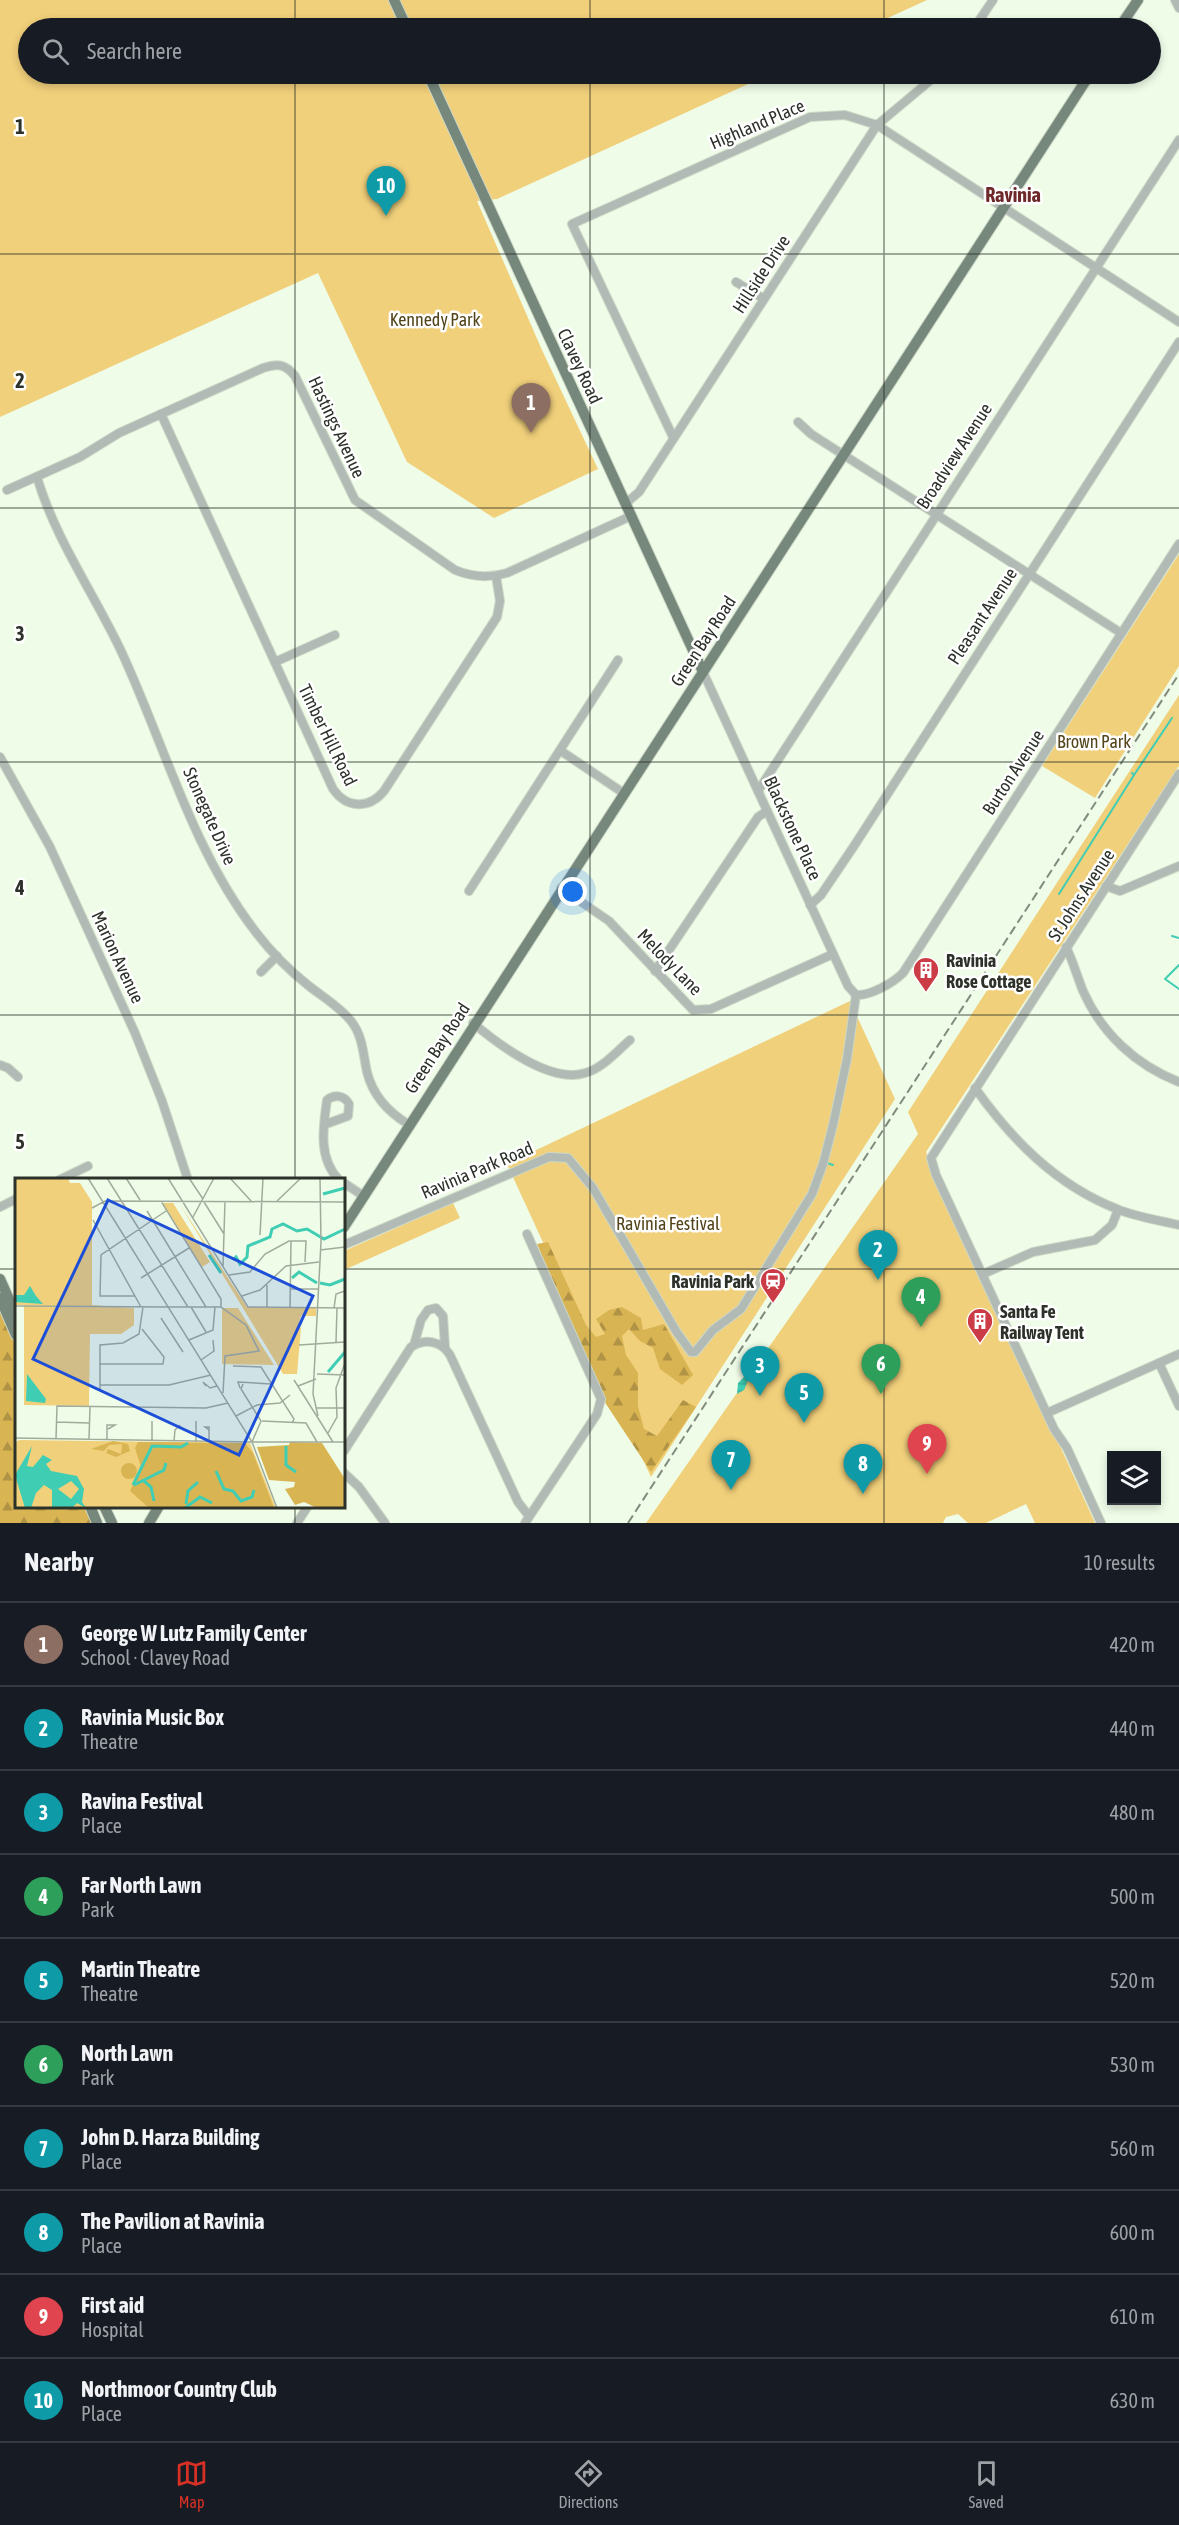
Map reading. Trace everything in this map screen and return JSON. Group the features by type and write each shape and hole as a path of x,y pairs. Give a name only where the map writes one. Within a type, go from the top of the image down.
{"main road":[{"path":"394,0 402,18"},
{"path":"1126,18 1138,0"},
{"name":"Clavey Road","path":"433,84 703,672"},
{"name":"Green Bay Road","path":"345,1225 622,792 703,672 1084,84"},
{"path":"0,1279 15,1331"},
{"path":"7,1298 15,1313"},
{"path":"91,1508 97,1523"},
{"path":"105,1508 112,1523"},
{"path":"149,1523 158,1508"}],"street":[{"path":"981,18 993,0"},
{"path":"1175,0 1179,8"},
{"name":"Hillside Drive","path":"625,504 639,492 877,124 926,84"},
{"name":"Highland Place","path":"674,437 572,224 810,117 845,115 877,124 1179,322"},
{"name":"Broadview Avenue","path":"758,791 1179,140"},
{"path":"736,282 764,299"},
{"name":"Pleasant Avenue","path":"810,905 821,896 1179,342"},
{"name":"Hastings Avenue","path":"7,490 161,414 273,364 288,368 295,376 355,500 455,570 473,576 496,576 631,516"},
{"name":"Timber Hill Road","path":"161,414 333,789 344,801 361,805 371,803 384,790 497,617 500,601 496,576"},
{"path":"798,422 812,434 1121,633"},
{"name":"Stonegate Drive","path":"37,477 67,547 121,651 212,865 237,907 277,956 306,984 351,1020 361,1039 367,1072 378,1097 386,1108 408,1124"},
{"name":"Burton Avenue","path":"856,995 862,995 895,980 903,973 1179,544"},
{"path":"274,662 335,634"},
{"path":"469,891 618,660"},
{"name":"Blackstone Place","path":"703,672 832,954 848,986 856,995"},
{"path":"561,751 622,792"},
{"name":"Marion Avenue","path":"0,757 50,848 135,1033 162,1101 188,1178"},
{"name":"St Johns Avenue","path":"983,1274 936,1175 931,1163 932,1155 1179,774"},
{"path":"656,972 758,817 767,811"},
{"path":"1106,886 1120,891 1179,866"},
{"name":"Melody Lane","path":"561,888 609,921 693,1010 702,1011 832,954"},
{"path":"1066,947 1088,999 1113,1038 1149,1068 1179,1082"},
{"path":"261,972 277,956"},
{"name":"Ravinia Park Road","path":"345,1245 549,1157 568,1158 594,1188 676,1331 691,1352 695,1352 713,1330 741,1309 812,1194 824,1164 847,1059 856,995"},
{"path":"473,1023 539,1068 563,1075 593,1070 630,1040"},
{"path":"0,1065 8,1068 18,1077"},
{"path":"975,1088 1008,1132 1032,1156 1069,1184 1118,1210 1179,1225"},
{"path":"326,1124 325,1157 328,1166 338,1178"},
{"path":"61,1178 88,1166"},
{"path":"345,1184 362,1196"},
{"path":"0,1207 15,1200"},
{"path":"1101,1523 983,1274 1033,1252 1095,1240 1112,1225 1118,1210"},
{"path":"345,1449 414,1345 423,1316 428,1310 436,1308 443,1316 445,1347 527,1520 597,1414 601,1400 527,1234"},
{"path":"414,1345 435,1342 445,1347"},
{"path":"1047,1413 1179,1354"},
{"path":"1159,1363 1179,1406"},
{"path":"345,1474 359,1487 385,1523"},
{"path":"297,1523 307,1508"}],"green space":[{"name":"Kennedy Park","path":"0,0 927,0 888,18 18,18 18,84 748,84 497,199 477,201 542,350 598,469 494,518 407,462 318,273 0,417"},
{"name":"Brown Park","path":"1179,554 1179,666 1095,798 1042,766"},
{"path":"1179,695 1179,766 926,1152 1095,1523 1035,1523 1026,1504 986,1523 968,1523 958,1514 946,1517 943,1523 646,1523 918,1134 908,1112"},
{"name":"Ravinia Festival","path":"850,1001 895,1099 651,1477 507,1164"},
{"path":"453,1203 460,1218 345,1270 345,1251"},
{"path":"548,1242 586,1325 596,1337 605,1334 596,1319 609,1310 622,1307 641,1318 643,1330 664,1324 693,1375 682,1385 660,1369 653,1348 640,1341 629,1329 622,1336 626,1355 638,1373 638,1406 644,1429 657,1436 683,1400 696,1407 651,1472 606,1404 537,1244"},
{"path":"0,1307 15,1341 15,1508 86,1508 94,1523 0,1523"}],"water":[{"path":"746,1375 750,1376 744,1390 737,1394 738,1383"}],"waterway":[{"path":"1134,775 1172,718"},
{"path":"1059,894 1134,775 1132,773"},
{"path":"1172,936 1179,938"},
{"path":"1179,965 1165,979 1179,989"},
{"path":"827,1163 833,1165"}],"railway":[{"path":"628,1523 1179,674"}],"place":[{"name":"Northmoor Country Club","path":"386,216"},
{"name":"George W Lutz Family Center","path":"531,433"},
{"name":"Ravinia Rose Cottage","path":"926,993"},
{"name":"Ravinia Music Box","path":"878,1280"},
{"name":"Ravinia Park","path":"773,1304"},
{"name":"Far North Lawn","path":"921,1327"},
{"name":"Santa Fe Railway Tent","path":"980,1344"},
{"name":"North Lawn","path":"881,1394"},
{"name":"Ravina Festival","path":"760,1396"},
{"name":"Martin Theatre","path":"804,1423"},
{"name":"First aid","path":"927,1474"},
{"name":"John D. Harza Building","path":"731,1490"},
{"name":"The Pavilion at Ravinia","path":"863,1494"}],"district":[{"name":"Ravinia","path":"1013,194"}]}
